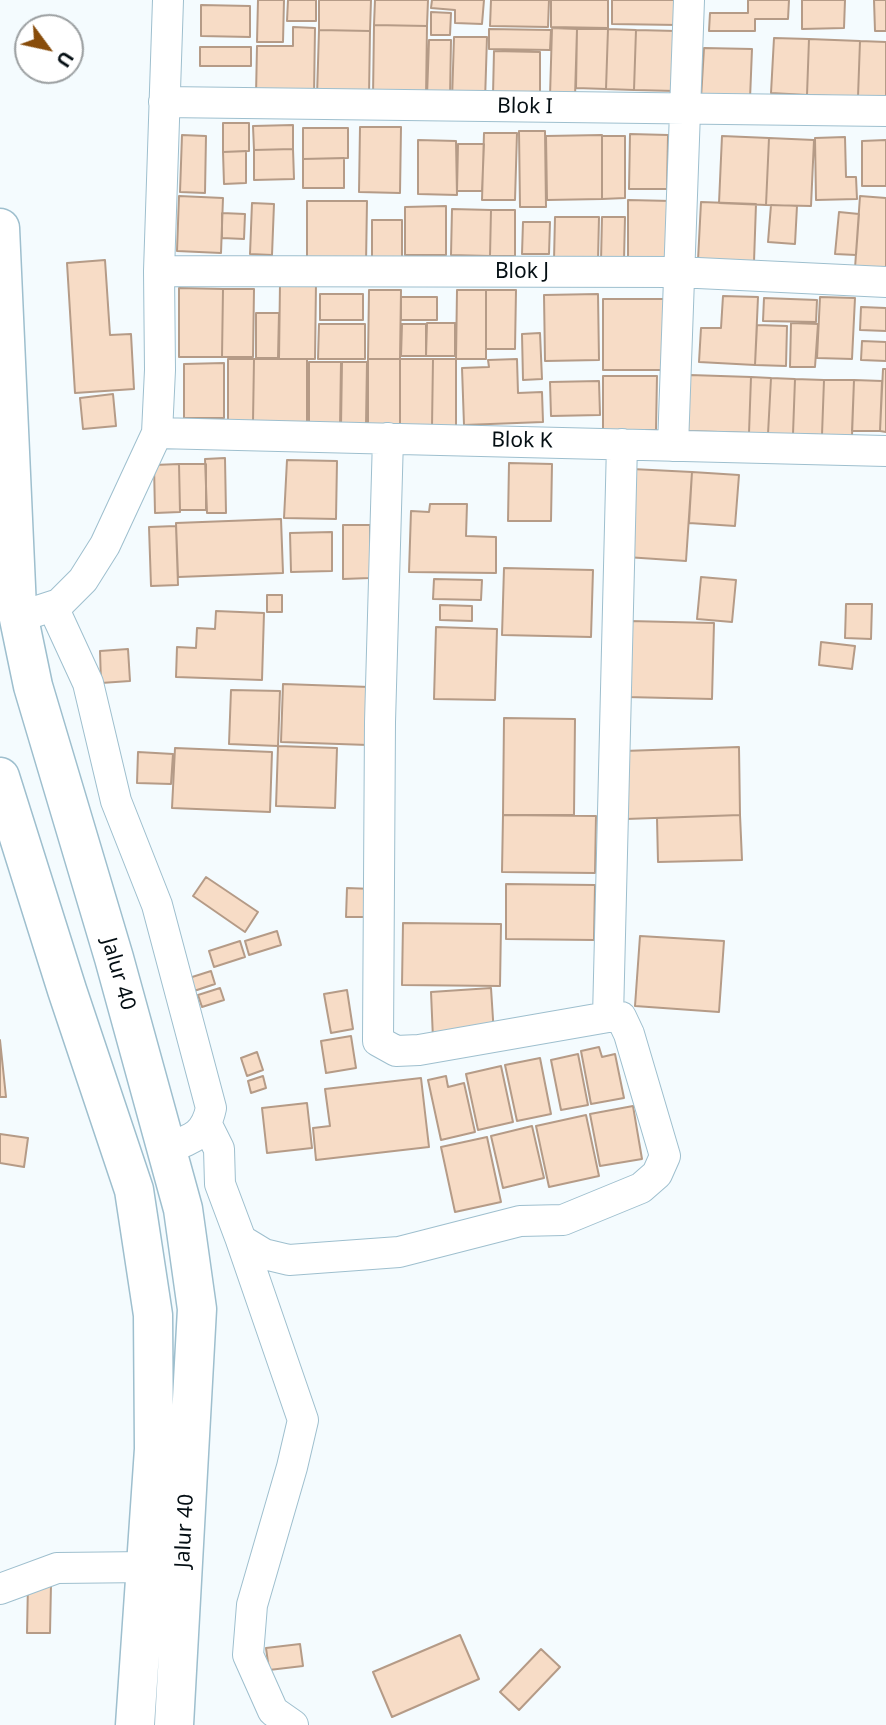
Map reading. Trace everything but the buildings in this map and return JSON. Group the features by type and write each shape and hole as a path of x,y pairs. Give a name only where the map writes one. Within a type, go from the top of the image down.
{"highway":[{"name":"Jalur 40","path":"0,228 11,508 36,612 33,686 114,958 183,1209 197,1308 174,1725"},
{"name":"Jalur 40","path":"4,800 134,1190 153,1315 154,1450 137,1707"},
{"path":"66,990 85,987 114,958"}],"street":[{"path":"167,1149 191,1140 207,1125 211,1108 157,905 116,801 88,683 36,612 60,604 83,580 105,545 157,433 160,370 159,271 168,0"},
{"path":"673,446 677,272 689,0"},
{"name":"Blok I","path":"164,102 886,111"},
{"name":"Blok J","path":"159,271 677,272 886,282"},
{"name":"Blok K","path":"157,433 886,451"},
{"path":"241,1240 264,1254 289,1260 399,1252 520,1221 563,1220 641,1188 657,1174 665,1156 629,1034 621,1017 419,1050 396,1051 378,1041 380,722 388,438"},
{"path":"608,1017 622,444"},
{"path":"207,1125 219,1149 220,1184 303,1420 282,1506 252,1605 248,1655 273,1711 293,1725"},
{"path":"0,1589 57,1568 147,1567"}]}
